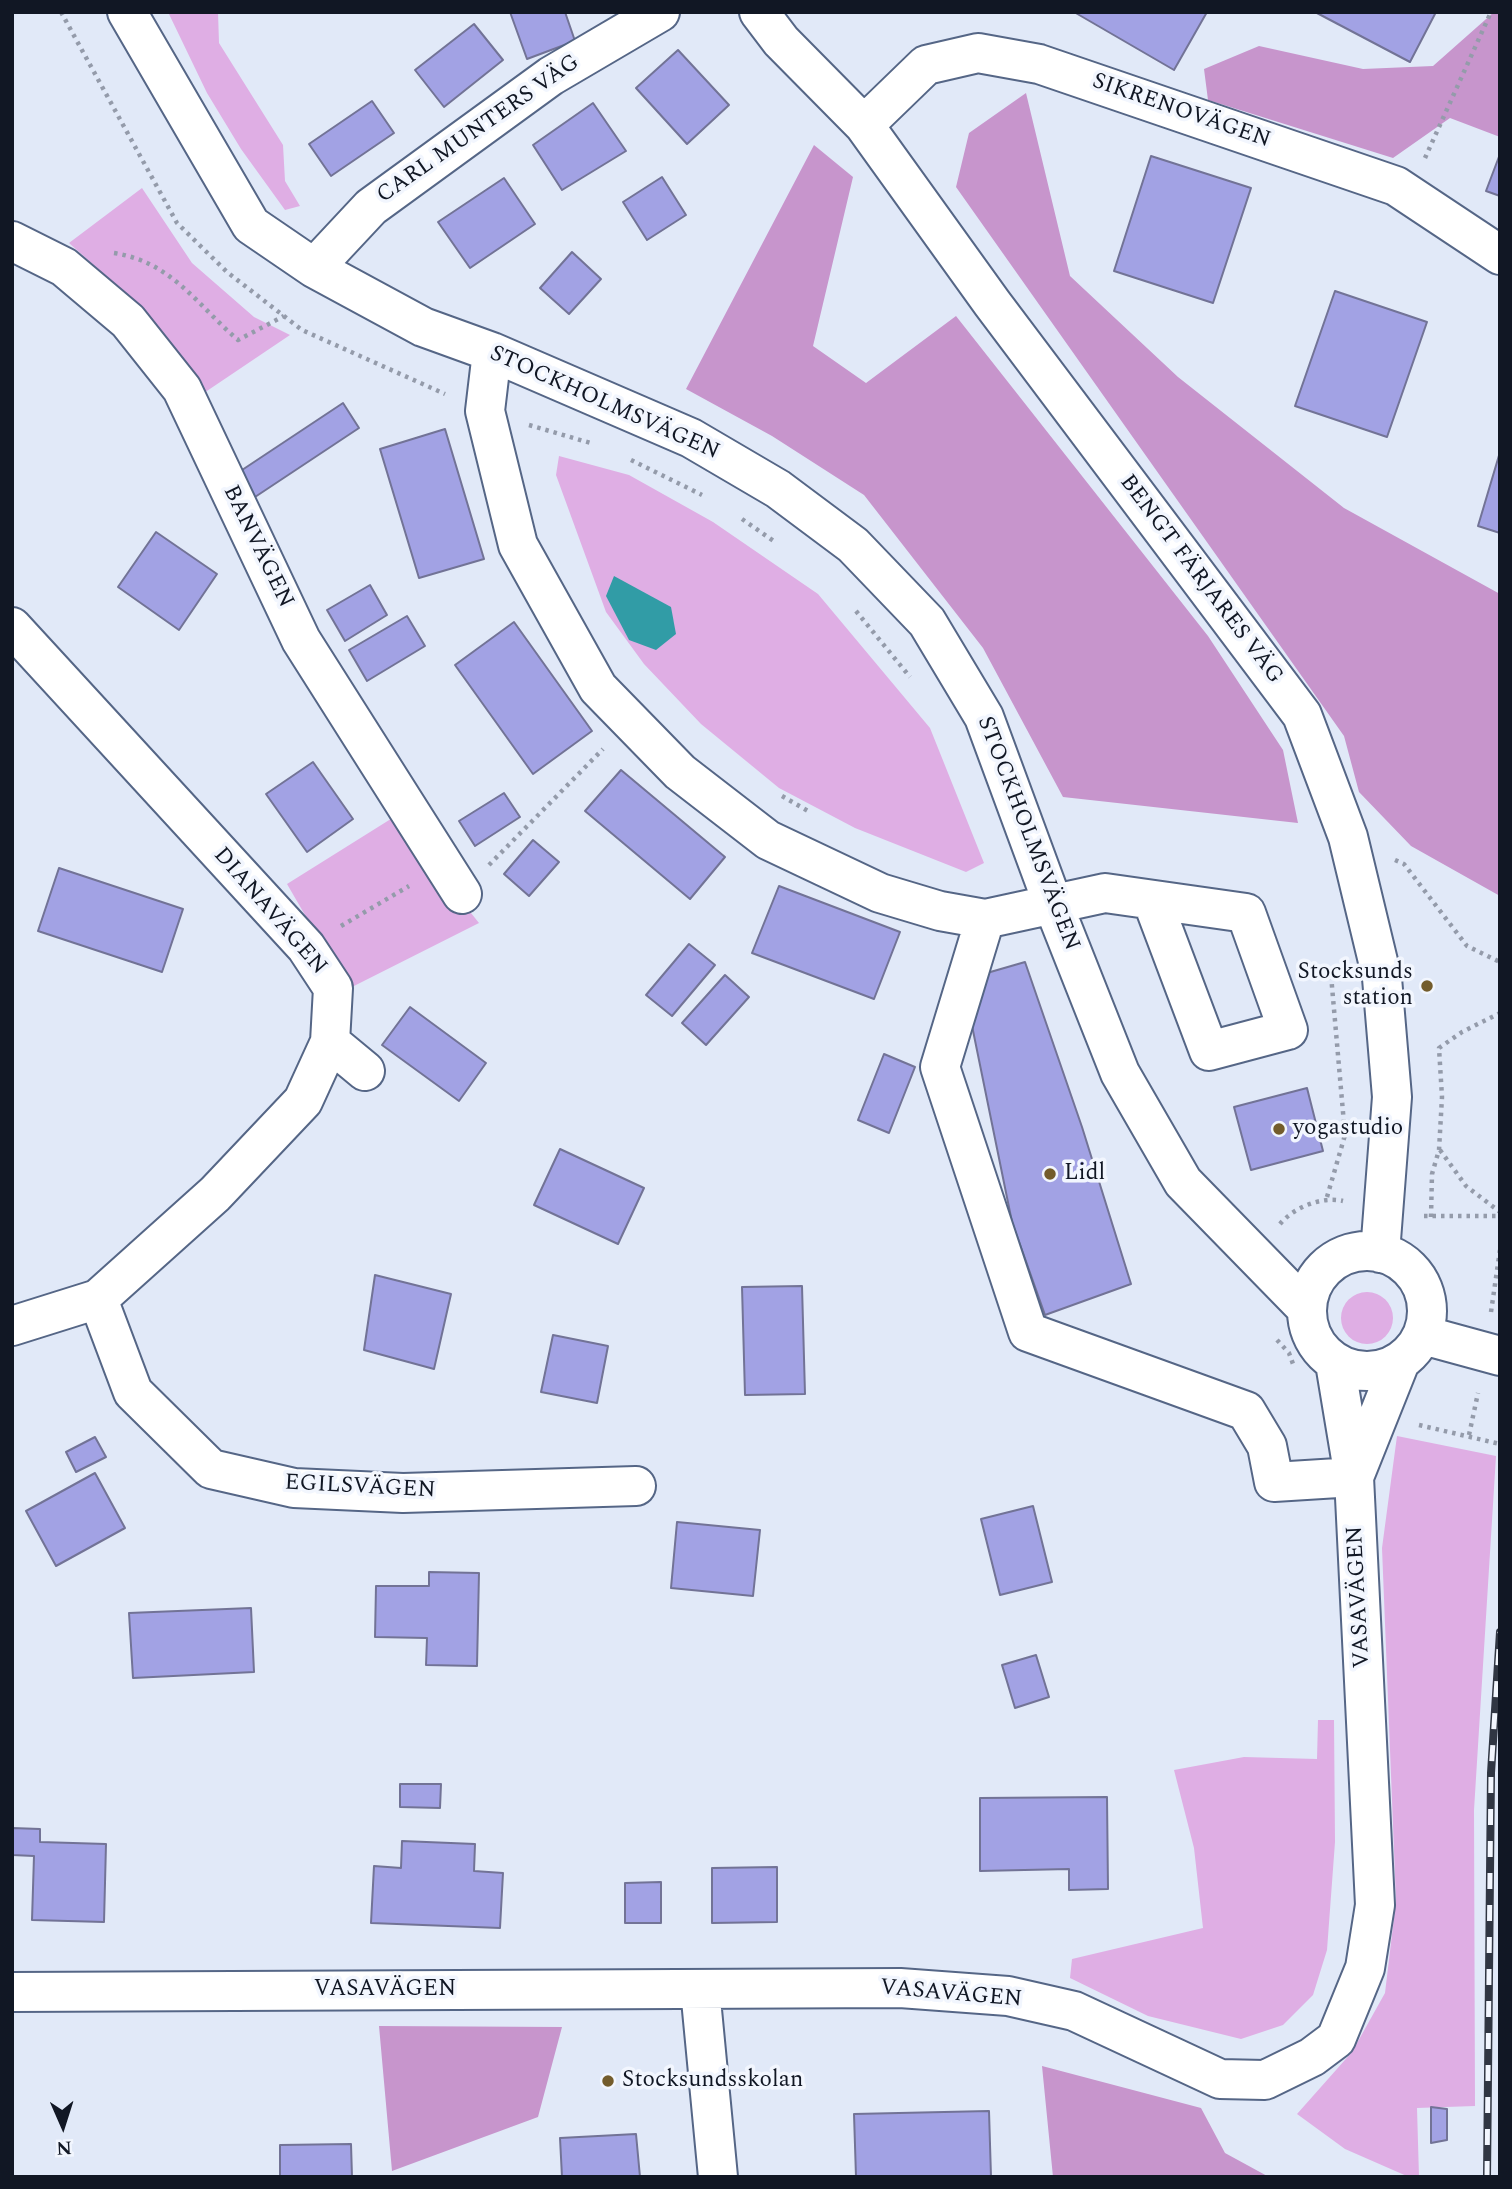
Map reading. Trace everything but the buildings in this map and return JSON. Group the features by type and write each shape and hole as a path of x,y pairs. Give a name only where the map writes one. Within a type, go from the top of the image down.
{"street":[{"name":"STOCKHOLMSVÄGEN","path":"127,12 251,225 314,268 423,327 492,352 691,438 778,489 853,545 927,622 985,717 1053,904 1120,1073 1183,1182 1307,1309"},
{"name":"CARL MUNTERS VÄG","path":"314,268 371,207 551,76 660,12"},
{"name":"BENGT FÄRJARES VÄG","path":"759,12 781,41 864,125 1000,314 1302,715 1348,837 1382,978 1392,1097 1380,1253"},
{"name":"SIKRENOVÄGEN","path":"864,125 926,65 978,53 1040,64 1396,186 1500,254"},
{"name":"BANVÄGEN","path":"12,241 64,267 128,321 181,390 301,640 454,879"},
{"path":"492,352 485,411 518,545 598,688 680,772 768,840 880,893 940,911 985,919 1105,893 1152,900"},
{"name":"DIANAVÄGEN","path":"12,627 306,947 332,988 330,1042 303,1101 215,1194 98,1299 12,1326"},
{"path":"985,919 940,1068 1028,1332 1246,1411 1267,1446 1273,1482 1354,1477"},
{"path":"330,1042 365,1071"},
{"path":"1354,1253 1380,1253 1400,1261 1416,1275 1425,1294 1428,1315 1412,1349 1381,1370 1360,1372 1335,1363 1319,1348 1309,1330 1309,1294 1319,1275 1334,1261 1354,1253"},
{"name":"EGILSVÄGEN","path":"98,1299 133,1392 211,1469 294,1488 403,1493 636,1486"},
{"path":"1412,1349 1500,1356"},
{"name":"VASAVÄGEN","path":"1354,1477 1378,1418 1412,1349"},
{"name":"VASAVÄGEN","path":"12,1992 900,1988 1008,1996 1074,2011 1220,2079 1265,2080 1312,2057 1336,2039 1365,1968 1375,1905 1354,1477 1335,1363"},
{"path":"700,1989 718,2177"}],"path":[{"path":"61,12 177,223 227,272 302,330 485,411 603,446"},
{"path":"1405,192 1428,153 1491,12"},
{"path":"64,267 100,251 139,257 178,281 238,340 284,316"},
{"path":"531,425 534,437"},
{"path":"627,458 712,500"},
{"path":"734,514 777,543"},
{"path":"849,602 910,678"},
{"path":"517,836 631,721"},
{"path":"779,794 812,813"},
{"path":"1348,837 1404,864 1467,946 1500,962"},
{"path":"306,947 454,879"},
{"path":"1327,1197 1345,1135 1331,975"},
{"path":"1431,1217 1432,1174 1439,1150 1442,1097 1439,1048 1462,1032 1500,1013"},
{"path":"1439,1150 1466,1186 1500,1212"},
{"path":"1272,1334 1289,1353 1298,1377"},
{"path":"1378,1418 1469,1435 1500,1444"}],"shaded area":[{"path":"168,12 218,12 219,43 283,145 285,181 300,206 285,210 241,149 207,93"},
{"path":"1494,12 1500,12 1500,137 1450,118 1393,158 1208,100 1204,69 1259,46 1363,69 1433,66"},
{"path":"1026,93 1070,276 1178,377 1344,508 1500,594 1500,896 1411,846 1359,792 1344,736 956,187 969,133"},
{"path":"814,145 853,177 813,346 866,383 956,316 1208,636 1283,750 1298,823 1063,797 983,648 864,495 772,436 686,389"},
{"path":"142,188 192,263 254,317 290,335 192,401 142,308 69,243"},
{"path":"559,456 629,475 713,522 818,594 930,728 984,863 966,872 855,828 779,788 701,724 644,664 606,612 556,475"},
{"path":"394,817 479,923 348,989 287,884"},
{"path":"1367,1292 1386,1299 1393,1318 1386,1337 1367,1344 1348,1337 1341,1318 1348,1299"},
{"path":"1397,1436 1496,1456 1474,1810 1475,2106 1417,2108 1419,2177 1409,2177 1345,2149 1297,2114 1352,2052 1385,1993 1396,1901 1382,1548"},
{"path":"1318,1720 1334,1720 1335,1842 1327,1950 1313,1995 1283,2025 1241,2039 1148,2016 1070,1978 1072,1959 1203,1928 1194,1848 1174,1770 1244,1757 1317,1759"},
{"path":"379,2026 562,2027 538,2117 392,2171"},
{"path":"1042,2066 1201,2108 1225,2153 1269,2177 1053,2177"}],"water":[{"path":"614,576 671,607 676,634 656,650 629,640 606,596"}],"railway":[{"path":"1487,2177 1491,1773 1500,1632"}],"place":[{"name":"Stocksunds station","path":"1427,986"},
{"name":"yogastudio","path":"1279,1129"},
{"name":"Lidl","path":"1050,1174"},
{"name":"Stocksundsskolan","path":"608,2081"}]}
